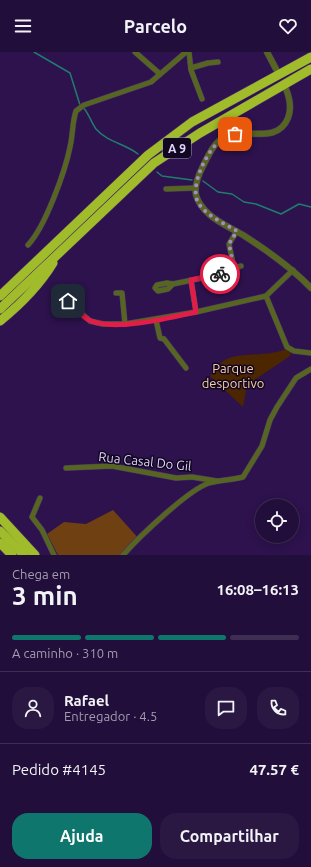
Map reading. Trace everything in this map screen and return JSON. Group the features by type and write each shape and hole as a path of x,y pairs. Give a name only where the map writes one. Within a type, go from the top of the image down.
{"highway":[{"name":"A 9","path":"0,296 148,156 192,122 311,57"},
{"name":"A 9","path":"1,318 24,300 46,276 62,250 154,163 200,133 311,69"},
{"path":"0,286 32,258 50,248"},
{"path":"0,518 4,529 24,555"},
{"path":"4,529 35,555"},
{"path":"0,543 12,555"}],"street":[{"path":"135,52 160,74"},
{"path":"28,245 35,238 54,195 69,153 74,117 82,106 143,85 160,74 186,52"},
{"path":"189,52 191,68 202,99"},
{"path":"267,52 276,70"},
{"path":"191,68 218,62"},
{"path":"286,89 291,102 290,114 286,124 278,131 268,134 235,134 225,137 210,153 195,188 199,203 210,216 237,231 293,270 311,288"},
{"path":"166,189 195,188"},
{"path":"234,268 229,244 237,231"},
{"path":"173,284 231,272 234,268 241,266"},
{"path":"57,291 90,321 103,324 125,324 156,320 266,296 293,270"},
{"path":"191,280 196,312"},
{"path":"116,293 125,292 125,324"},
{"path":"266,296 287,347 294,352 311,353"},
{"path":"156,320 160,338 164,339 186,368"},
{"path":"123,555 134,543 192,492 209,483 243,477 262,446 270,420 277,407 296,378 311,369"},
{"name":"Rua Casal Do Gil","path":"66,468 112,466 176,478 197,478 221,482"},
{"path":"40,498 32,517 42,530 54,555"}],"green space":[{"name":"Parque desportivo","path":"286,349 291,352 290,356 247,385 243,407 210,376 225,360 237,356 271,353"}],"shaded area":[{"path":"113,510 140,540 127,555 58,555 47,534 64,522 86,524"}],"waterway":[{"path":"34,52 70,73 80,105"},
{"path":"83,107 100,133 138,154"},
{"path":"157,172 162,176 192,180"},
{"path":"203,181 218,192 232,194 244,202 256,204 281,214 299,204 311,207"}],"way so far":[{"path":"220,274 231,272 234,268 229,244 237,231 210,216 199,203 195,188 210,153 219,141 225,137 235,134"}],"route":[{"path":"68,301 90,321 103,324 125,324 156,320 196,312 191,280 220,274"}]}
